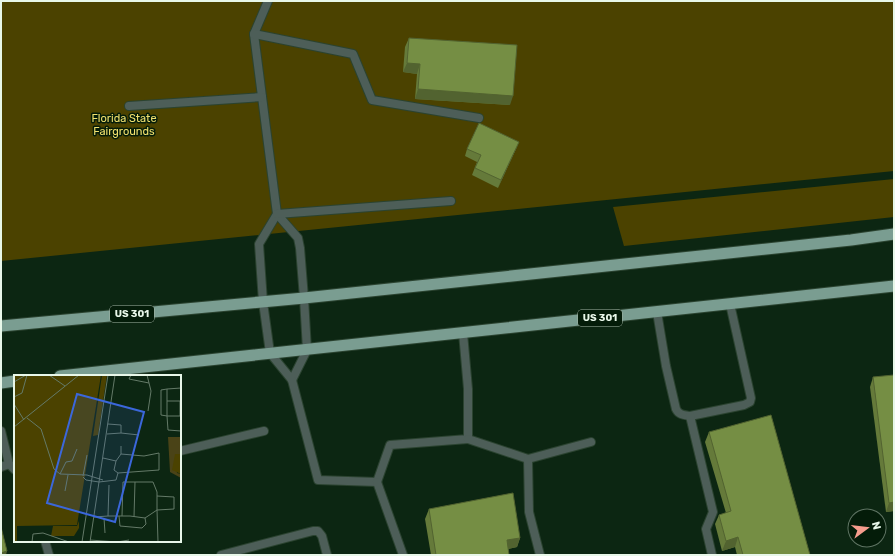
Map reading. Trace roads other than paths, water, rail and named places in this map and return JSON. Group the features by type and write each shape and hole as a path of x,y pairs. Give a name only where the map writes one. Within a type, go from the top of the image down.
{"main road":[{"name":"US 301","path":"1,326 304,298 843,241 894,234"},
{"name":"US 301","path":"69,375 894,286"},
{"path":"1,382 14,381"}],"lane":[{"path":"268,1 254,34 277,214 298,238 304,298 306,350 292,380"},
{"path":"254,34 353,54 372,100 479,118"},
{"path":"129,106 262,97"},
{"path":"277,214 450,200"},
{"path":"277,214 260,244 263,302 270,353 292,380 318,480 377,482"},
{"path":"657,312 666,366 676,409 678,413 682,415 690,416 744,405 750,402 751,398 730,304"},
{"path":"463,333 468,389 468,439"},
{"path":"690,416 713,512 706,529 712,555"},
{"path":"1,431 8,467"},
{"path":"181,451 264,431"},
{"path":"403,555 377,482 390,445 468,439 528,459 591,442"},
{"path":"528,459 530,512 540,555"},
{"path":"221,555 313,531 318,532 322,536 327,555"},
{"path":"45,542 49,555"}],"park label":[{"name":"Florida State Fairgrounds","path":"124,124"}]}
